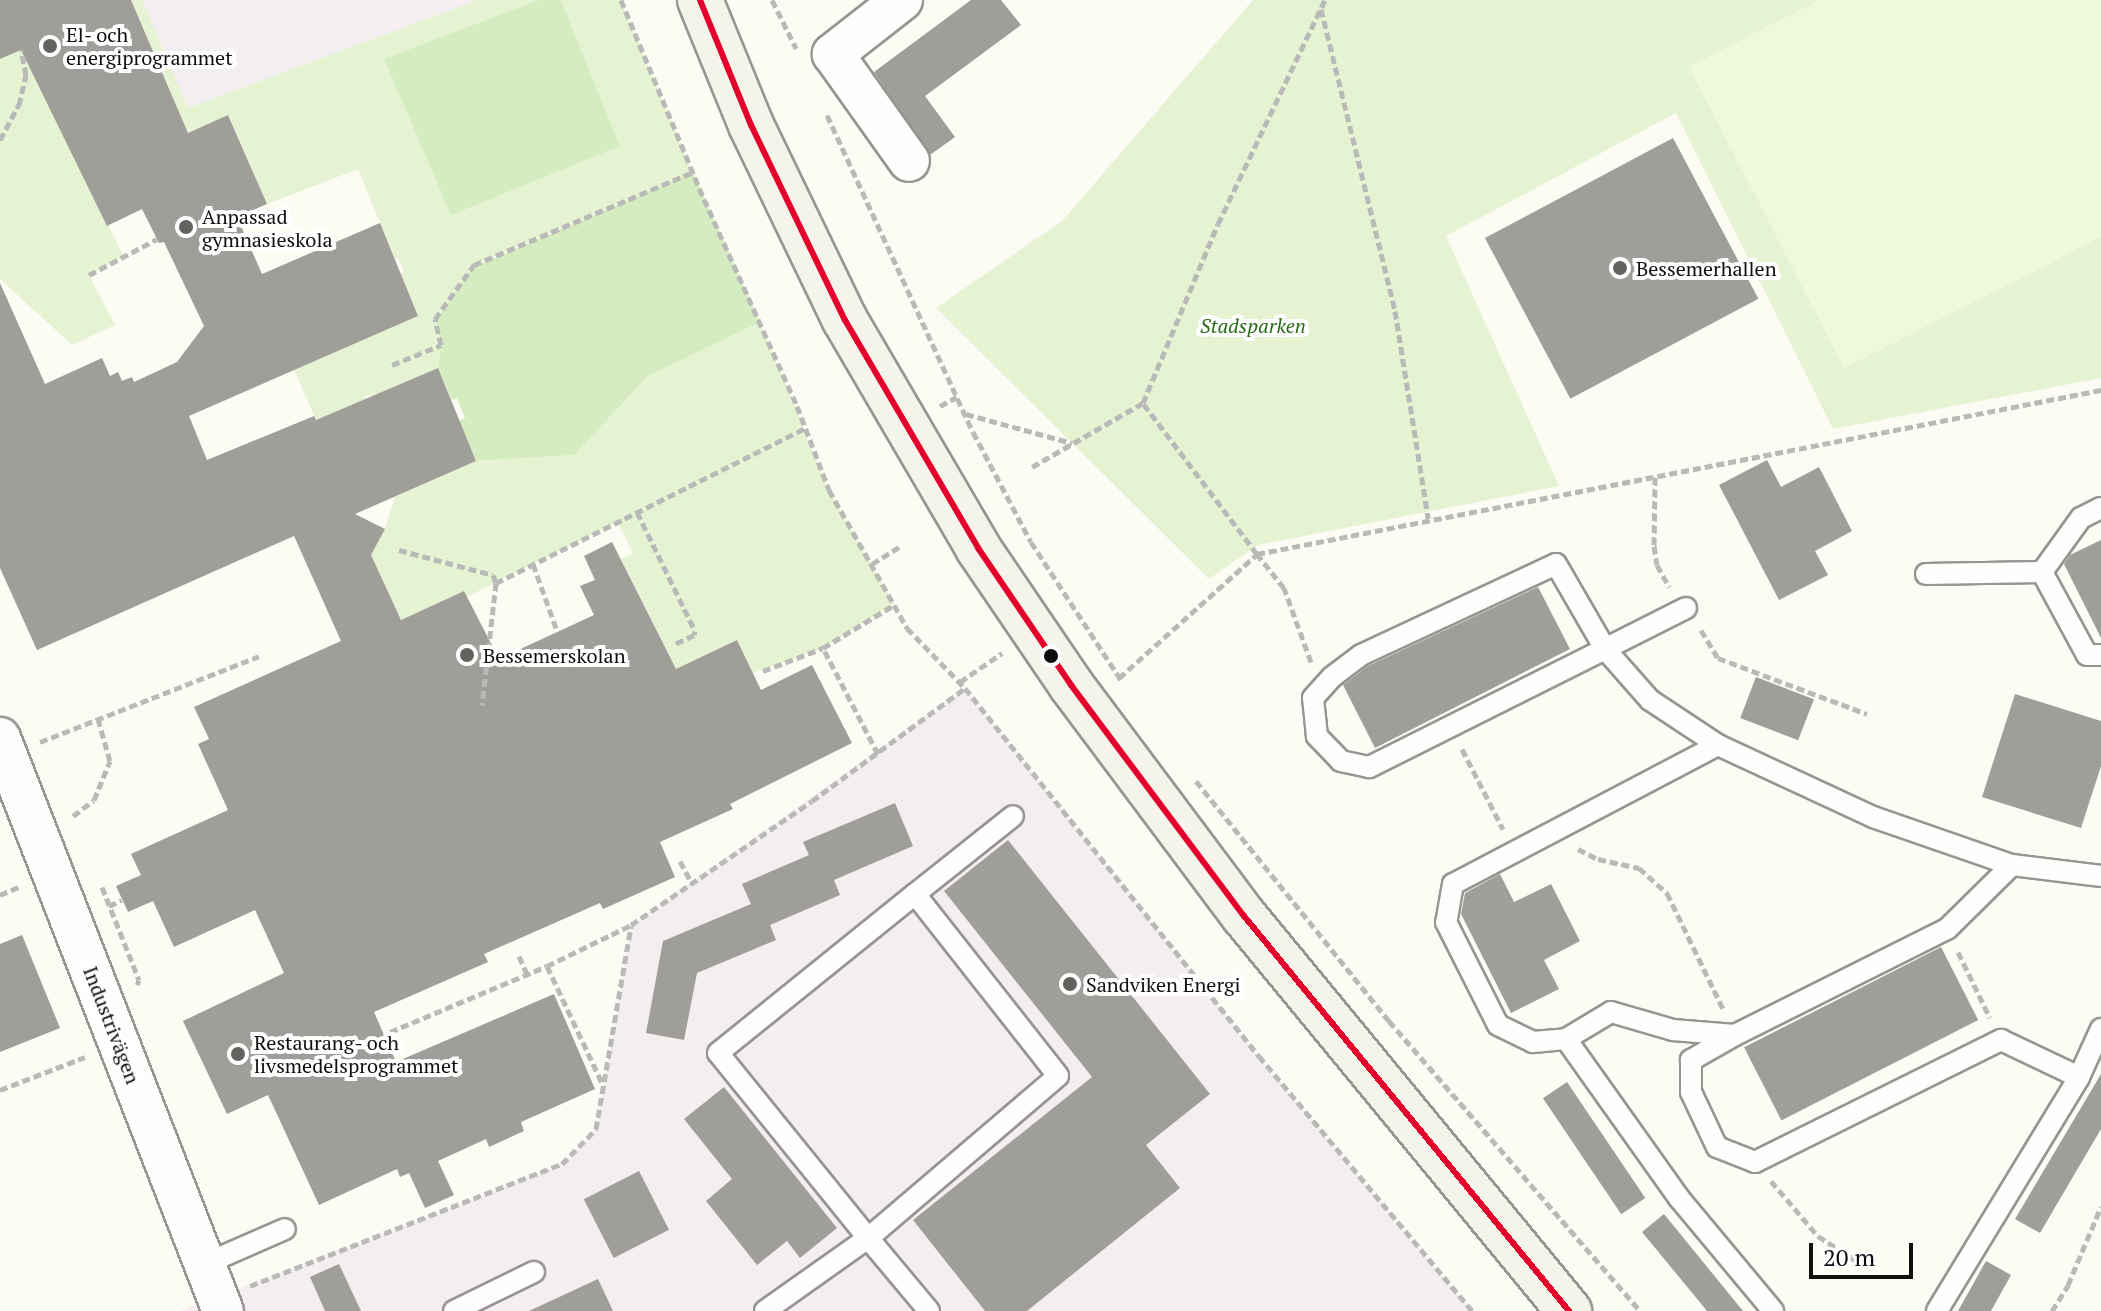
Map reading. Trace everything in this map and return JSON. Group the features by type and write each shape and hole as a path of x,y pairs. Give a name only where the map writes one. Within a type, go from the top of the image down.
{"main road":[{"path":"700,0 751,125 845,320 941,488 1007,591 1071,685 1244,916 1569,1311"}],"street":[{"path":"902,0 833,54 909,161"},
{"name":"Industrivägen","path":"3,747 215,1291"}],"lane":[{"path":"2042,572 2081,518 2101,508"},
{"path":"1686,608 1605,649 1369,767 1341,761 1317,736 1313,698 1332,677 1361,655 1556,564 1605,649 1650,700 1718,745 1873,817 2012,865 2101,876"},
{"path":"1926,574 2042,572"},
{"path":"2042,572 2087,655 2101,655"},
{"path":"1718,745 1453,884 1446,922 1498,1025 1533,1042 1566,1039 1611,1012 1673,1030 1735,1035"},
{"path":"929,1311 718,1053 1013,816"},
{"path":"2012,865 1947,929 1691,1060 1691,1092 1717,1147 1755,1162 2001,1040 2079,1077"},
{"path":"765,1311 868,1238 1058,1076 915,894"},
{"path":"1937,1311 2079,1077 2101,1029"},
{"path":"1566,1039 1679,1198 1773,1311"},
{"path":"215,1291 285,1229"},
{"path":"454,1311 534,1272"}],"path":[{"path":"621,0 806,428 829,490 907,628 965,688 1259,1056 1472,1311"},
{"path":"772,0 802,60"},
{"path":"1032,467 1143,403 1218,224 1325,0"},
{"path":"1320,8 1395,311 1428,518"},
{"path":"0,140 19,105 26,75 21,50"},
{"path":"826,112 965,414 1031,542 1128,690"},
{"path":"392,365 441,345 435,319 474,265 693,172"},
{"path":"89,275 157,239"},
{"path":"1119,678 1257,554 1428,518 2101,390"},
{"path":"1143,403 1284,588 1303,631 1314,671 1313,698"},
{"path":"965,414 1073,444"},
{"path":"496,583 806,428"},
{"path":"1655,477 1657,565 1718,658 1867,714"},
{"path":"637,512 695,631 694,635 673,645"},
{"path":"872,564 901,546"},
{"path":"399,550 493,575 496,583 482,705"},
{"path":"533,564 556,628"},
{"path":"763,671 823,648 894,604"},
{"path":"823,648 878,754"},
{"path":"960,682 1008,649"},
{"path":"3,747 98,719 259,656"},
{"path":"390,1032 547,966 631,925 878,754 965,688"},
{"path":"73,816 94,800 110,761 98,719"},
{"path":"1451,726 1515,851"},
{"path":"1190,772 1389,1021 1640,1311"},
{"path":"1548,832 1598,859 1639,868 1667,893 1735,1035"},
{"path":"680,861 692,884"},
{"path":"215,1291 562,1164 596,1129 631,925"},
{"path":"1947,929 2001,1040"},
{"path":"519,956 527,974"},
{"path":"547,966 603,1086"},
{"path":"0,1090 119,1045"},
{"path":"1755,1162 1818,1236 1858,1262"},
{"path":"2052,1311 2068,1285 2101,1207"}],"shaded area":[{"path":"142,0 477,0 188,108"},
{"path":"965,688 1259,1056 1472,1311 181,1311 562,1164 596,1129 631,925"}],"green space":[{"path":"131,0 142,0 188,108 477,0 538,0 385,59 620,146 561,0 621,0 693,172 472,266 435,319 441,344 438,368 372,396 365,395 366,399 316,420 294,370 418,316 400,274 404,272 398,258 395,259 358,169 267,204 229,116 188,133"},
{"path":"538,0 561,0 620,146 451,215 384,59"},
{"name":"Stadsparken","path":"1253,0 2101,0 2101,378 1833,429 1676,113 1446,236 1559,486 1258,545 1209,579 936,308 1062,221"},
{"path":"1819,0 2101,0 2101,237 1844,368 1689,67"},
{"path":"21,50 124,257 89,275 115,325 72,345 0,279 0,59"},
{"path":"693,172 760,322 648,376 574,455 476,461 459,421 465,418 457,398 452,400 438,368 441,344 435,321 471,268"},
{"path":"760,322 829,490 894,604 823,648 753,673 737,640 676,669 621,559 633,553 617,522 467,597 464,591 401,620 369,552 385,529 395,497 476,461 574,455 648,376"}],"building":[{"name":"Bessemerskolan","path":"0,0 131,0 188,133 228,115 267,204 237,217 262,274 380,223 418,316 189,416 207,460 314,416 316,420 438,368 476,461 355,514 385,529 371,555 401,620 464,591 499,659 594,615 580,586 595,580 584,556 612,542 676,669 737,640 761,690 812,665 852,743 730,804 733,809 660,842 675,877 603,909 600,903 484,954 488,962 374,1012 396,1062 554,994 595,1089 521,1122 524,1131 489,1147 486,1139 438,1161 454,1195 425,1208 409,1173 400,1177 397,1169 319,1205 268,1095 227,1114 183,1021 284,973 255,910 174,947 153,901 128,912 116,886 141,875 131,854 228,810 198,744 209,739 194,707 341,641 294,536 37,650 0,568 0,283 45,384 102,358 110,376 118,372 122,381 132,377 134,382 177,362 204,326 164,242 159,243 142,209 107,226 21,50 0,59"},
{"path":"971,0 1001,0 1021,25 925,96 955,137 930,155 874,72"},
{"name":"Bessemerhallen","path":"1673,138 1758,299 1570,399 1485,238"},
{"path":"1767,460 1781,487 1819,467 1852,531 1815,551 1828,575 1779,600 1719,485"},
{"path":"2101,540 2101,638 2064,564 2070,555"},
{"path":"1538,587 1570,649 1375,748 1343,685 1368,666"},
{"path":"1756,677 1814,699 1798,740 1740,718"},
{"path":"2015,694 2101,721 2101,766 2081,828 1982,797"},
{"path":"895,803 913,846 834,880 840,895 770,925 776,940 697,973 684,1040 646,1033 663,941 751,904 742,884 809,855 803,842"},
{"name":"Sandviken Energi","path":"1008,840 1210,1094 1146,1145 1180,1188 1027,1311 985,1311 913,1220 1092,1077 944,891"},
{"path":"1500,874 1514,902 1551,884 1580,941 1544,960 1559,989 1511,1013 1461,914 1465,893"},
{"path":"22,935 60,1028 0,1052 0,944"},
{"path":"1941,947 1978,1020 1781,1120 1744,1047"},
{"path":"2101,1074 2101,1129 2040,1233 2015,1219"},
{"path":"1567,1082 1645,1198 1621,1214 1543,1098"},
{"path":"724,1087 837,1228 800,1258 787,1241 757,1265 706,1201 732,1179 684,1119"},
{"path":"639,1171 669,1230 614,1258 584,1199"},
{"path":"1664,1214 1743,1311 1707,1311 1642,1232"},
{"path":"1986,1261 2011,1275 1991,1311 1958,1311"},
{"path":"339,1264 361,1311 325,1311 310,1277"},
{"path":"598,1279 613,1311 529,1311"}],"transit line":[{"path":"700,0 751,125 845,320 978,548 1071,685 1244,916 1569,1311"}],"place":[{"name":"El- och energiprogrammet","path":"50,46"},
{"name":"Anpassad gymnasieskola","path":"186,227"},
{"name":"Bessemerhallen","path":"1620,268"},
{"name":"Bessemerskolan","path":"467,655"},
{"name":"Sandviken Energi","path":"1070,984"},
{"name":"Restaurang- och livsmedelsprogrammet","path":"238,1054"}]}
